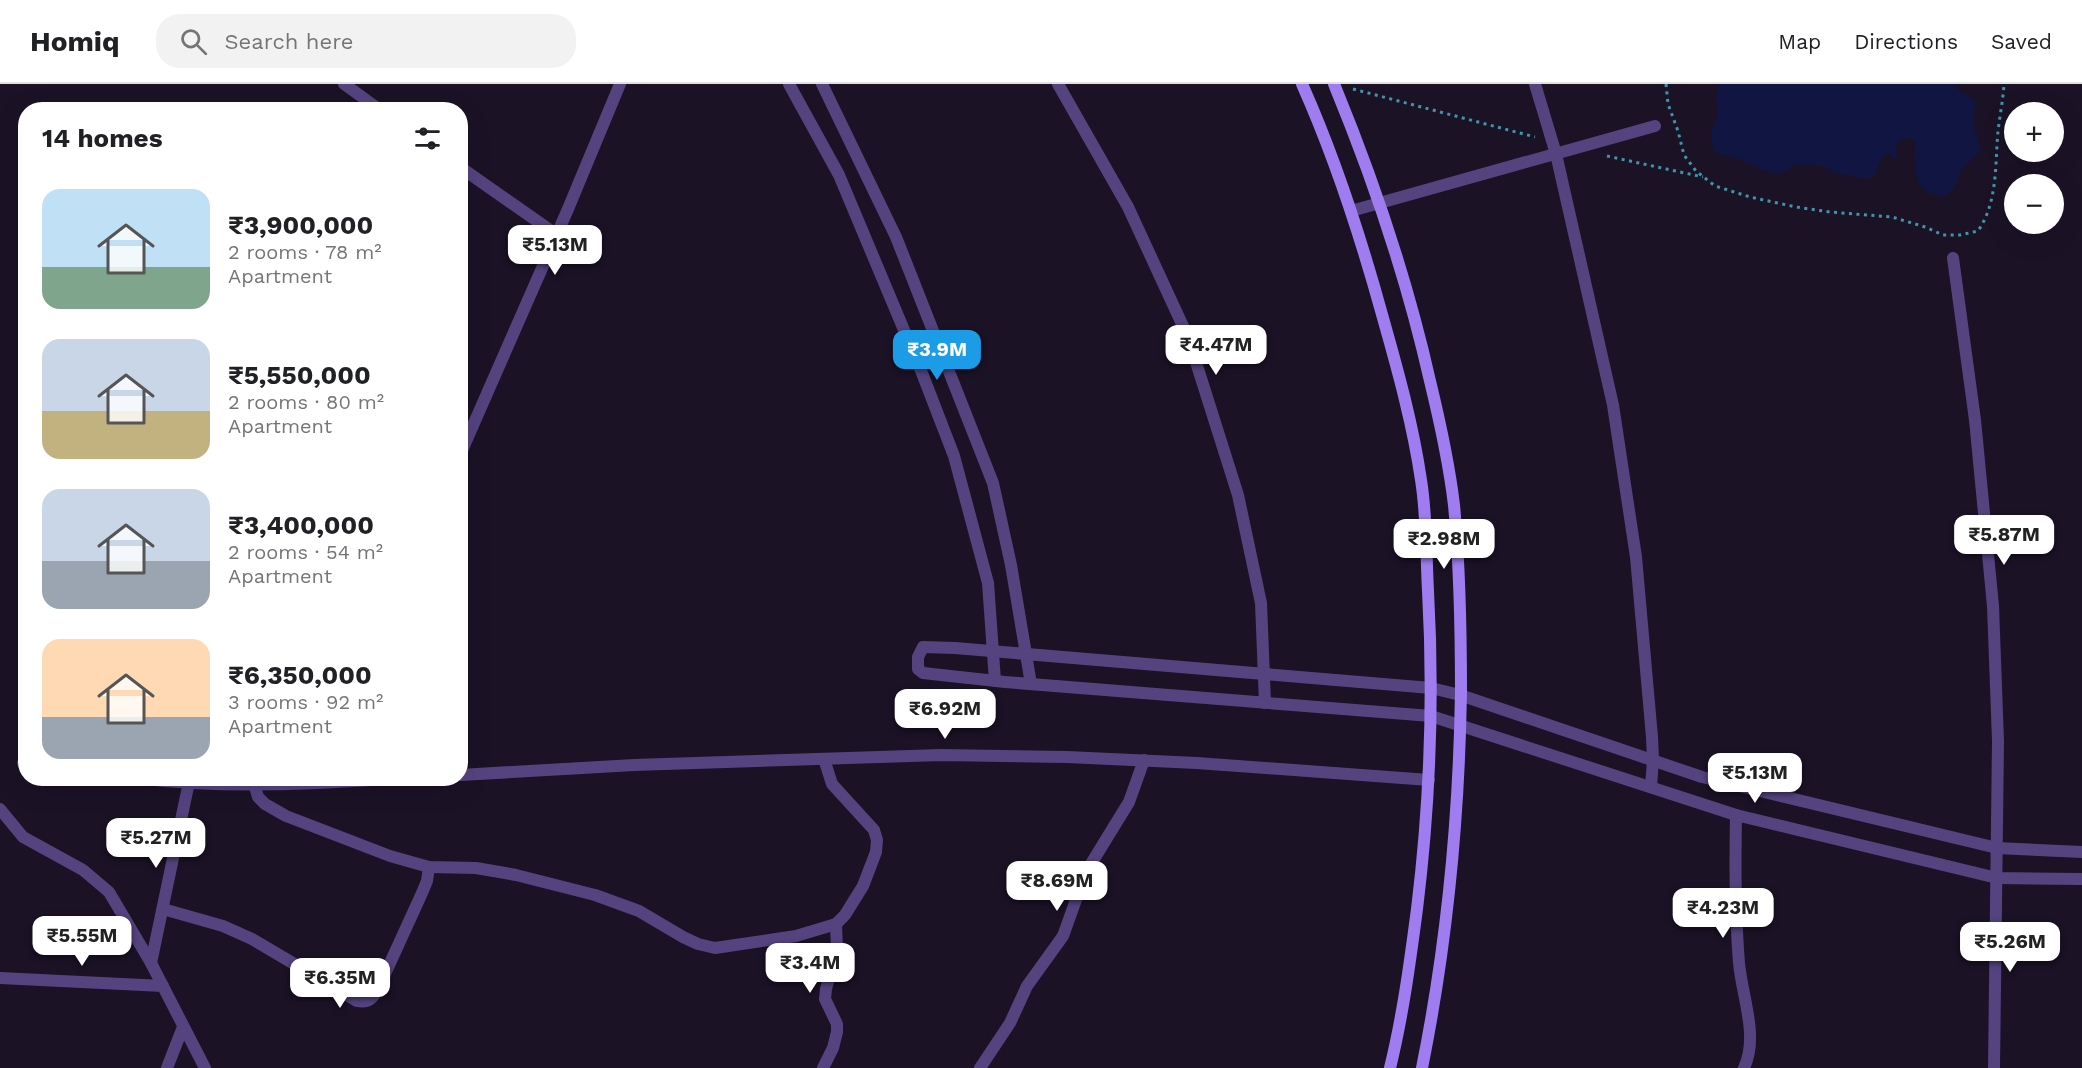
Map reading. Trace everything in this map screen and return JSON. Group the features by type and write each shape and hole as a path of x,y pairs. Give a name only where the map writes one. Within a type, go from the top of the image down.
{"main road":[{"path":"1302,84 1327,140 1351,211 1397,365 1421,480 1425,522 1432,656 1427,820 1408,985 1390,1068"},
{"path":"1334,84 1357,140 1396,249 1443,437 1454,504 1461,589 1461,695 1456,829 1446,930 1422,1068"}],"street":[{"path":"344,84 369,102"},
{"path":"468,437 557,235 620,84"},
{"path":"789,84 838,175 922,373 954,456 988,584 995,681"},
{"path":"822,84 896,237 993,483 1011,565 1031,684"},
{"path":"1058,84 1128,207 1188,337 1238,495 1261,603 1265,703"},
{"path":"1535,84 1556,154 1613,405 1637,568 1653,760 1651,787"},
{"path":"1351,211 1655,126"},
{"path":"468,173 557,235"},
{"path":"1953,258 1975,420 1993,606 1998,741 1994,1068"},
{"path":"2082,852 1998,848 1702,777 1461,695 1431,688 923,646 918,657 918,669 923,673 995,681 1431,716 1737,815 1998,878 2082,879"},
{"path":"468,775 634,765 941,755 1144,760 1429,780"},
{"path":"257,786 258,797 265,804 286,816 390,856 429,867 476,868 516,874 595,895 639,911 683,937 715,948 796,936 836,924 846,915 863,886 876,852 877,840 874,830 832,784 824,759"},
{"path":"980,1068 1010,1023 1027,986 1063,936 1086,872 1129,802 1144,760"},
{"path":"152,963 188,786"},
{"path":"0,809 22,837 83,870 109,892 152,963 205,1068"},
{"path":"1737,815 1735,875 1739,963 1751,1036 1750,1056 1744,1068"},
{"path":"163,909 223,926 364,1003 373,998 380,985 427,881 429,867"},
{"path":"823,1068 833,1048 837,1032 837,1024 825,999 837,949 836,924"},
{"path":"0,978 163,986"},
{"path":"167,1068 183,1027"}],"path":[{"path":"1334,84 1551,141"},
{"path":"1665,84 1668,105 1684,155 1696,171 1715,186 1750,196 1830,212 1892,218 1925,227 1942,235 1960,236 1978,231 1986,220 1991,205 1998,161 1998,131 2004,84"},
{"path":"1606,155 1705,178"}],"shaded area":[{"path":"1720,84 1955,84 1959,91 1975,100 1974,126 1981,150 1961,170 1957,183 1947,196 1935,195 1921,186 1915,171 1915,141 1911,138 1901,139 1896,147 1897,161 1887,153 1874,176 1868,179 1835,173 1824,166 1794,165 1781,173 1768,172 1742,160 1715,152 1711,136 1717,116 1716,95"}]}
